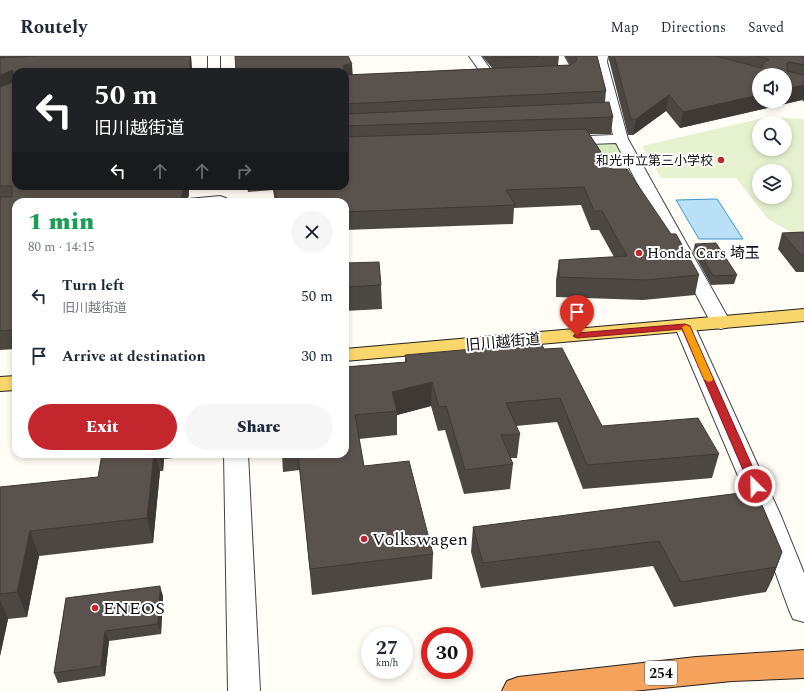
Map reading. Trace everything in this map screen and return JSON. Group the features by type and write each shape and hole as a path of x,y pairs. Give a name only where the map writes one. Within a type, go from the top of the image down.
{"highway":[{"name":"254","path":"518,691 646,675 747,665 804,664"}],"main road":[{"name":"旧川越街道","path":"349,356 804,315"},
{"path":"0,384 12,383"}],"street":[{"path":"214,56 214,68"},
{"path":"475,56 490,77"},
{"path":"537,75 568,74 558,56"},
{"path":"602,56 601,62 606,112 721,323"},
{"path":"474,78 505,77"},
{"path":"550,141 621,139"},
{"path":"685,326 768,516 804,610"},
{"path":"236,458 244,691"}],"green space":[{"path":"792,118 804,119 804,236 799,237 768,219 756,204 792,204 792,164 752,164 752,198 736,178 661,178 642,146 752,120 752,156 792,156"},
{"path":"590,144 618,144 630,163 603,164"}],"water":[{"path":"717,199 743,239 699,239 676,200"}],"building":[{"path":"36,56 190,56 190,68 12,68 12,70 0,75 0,58"},
{"path":"235,56 348,56 352,64 343,65 343,68 236,68"},
{"path":"494,56 538,56 496,58"},
{"path":"575,56 597,56 606,91 349,104 349,75 570,65 577,60"},
{"path":"614,56 715,56 762,68 752,68 752,97 683,112 669,95 636,119 631,119"},
{"path":"756,56 804,56 804,65 789,62 787,63 787,68 762,68 764,62 769,60"},
{"path":"792,72 804,75 804,85 792,88"},
{"path":"12,82 12,186 0,186 0,87"},
{"path":"609,102 613,117 349,126 349,114"},
{"path":"586,129 612,169 627,169 671,234 676,234 699,275 646,280 559,277 559,260 627,256 602,211 594,211 584,187 506,190 515,205 349,212 349,198 276,198 275,190 349,190 349,137"},
{"path":"12,190 183,190 181,198 12,198 12,330 0,331 0,197 12,197"},
{"path":"804,232 804,255 801,255 782,233"},
{"path":"716,243 737,275 713,276 695,244"},
{"path":"379,262 381,285 349,287 349,263"},
{"path":"541,343 544,349 562,348 602,426 698,418 719,454 587,465 560,398 506,403 520,434 501,435 513,464 465,470 446,406 439,407 432,382 392,392 397,411 355,415 364,466 409,461 433,554 310,569 298,458 349,458 349,367 407,362 405,355"},
{"path":"101,458 154,458 147,518 30,531 17,592 0,594 0,487 98,477"},
{"path":"756,491 782,552 776,567 681,582 659,541 483,563 473,527"},
{"path":"160,586 158,624 105,631 101,666 54,673 66,598"}],"slow traffic":[{"path":"686,327 708,379"}],"place":[{"name":"和光市立第三小学校","path":"721,160"},
{"name":"Honda Cars 埼玉","path":"639,253"},
{"name":"Volkswagen","path":"364,539"},
{"name":"ENEOS","path":"95,608"}],"route":[{"path":"577,336 685,326 755,486"}]}
